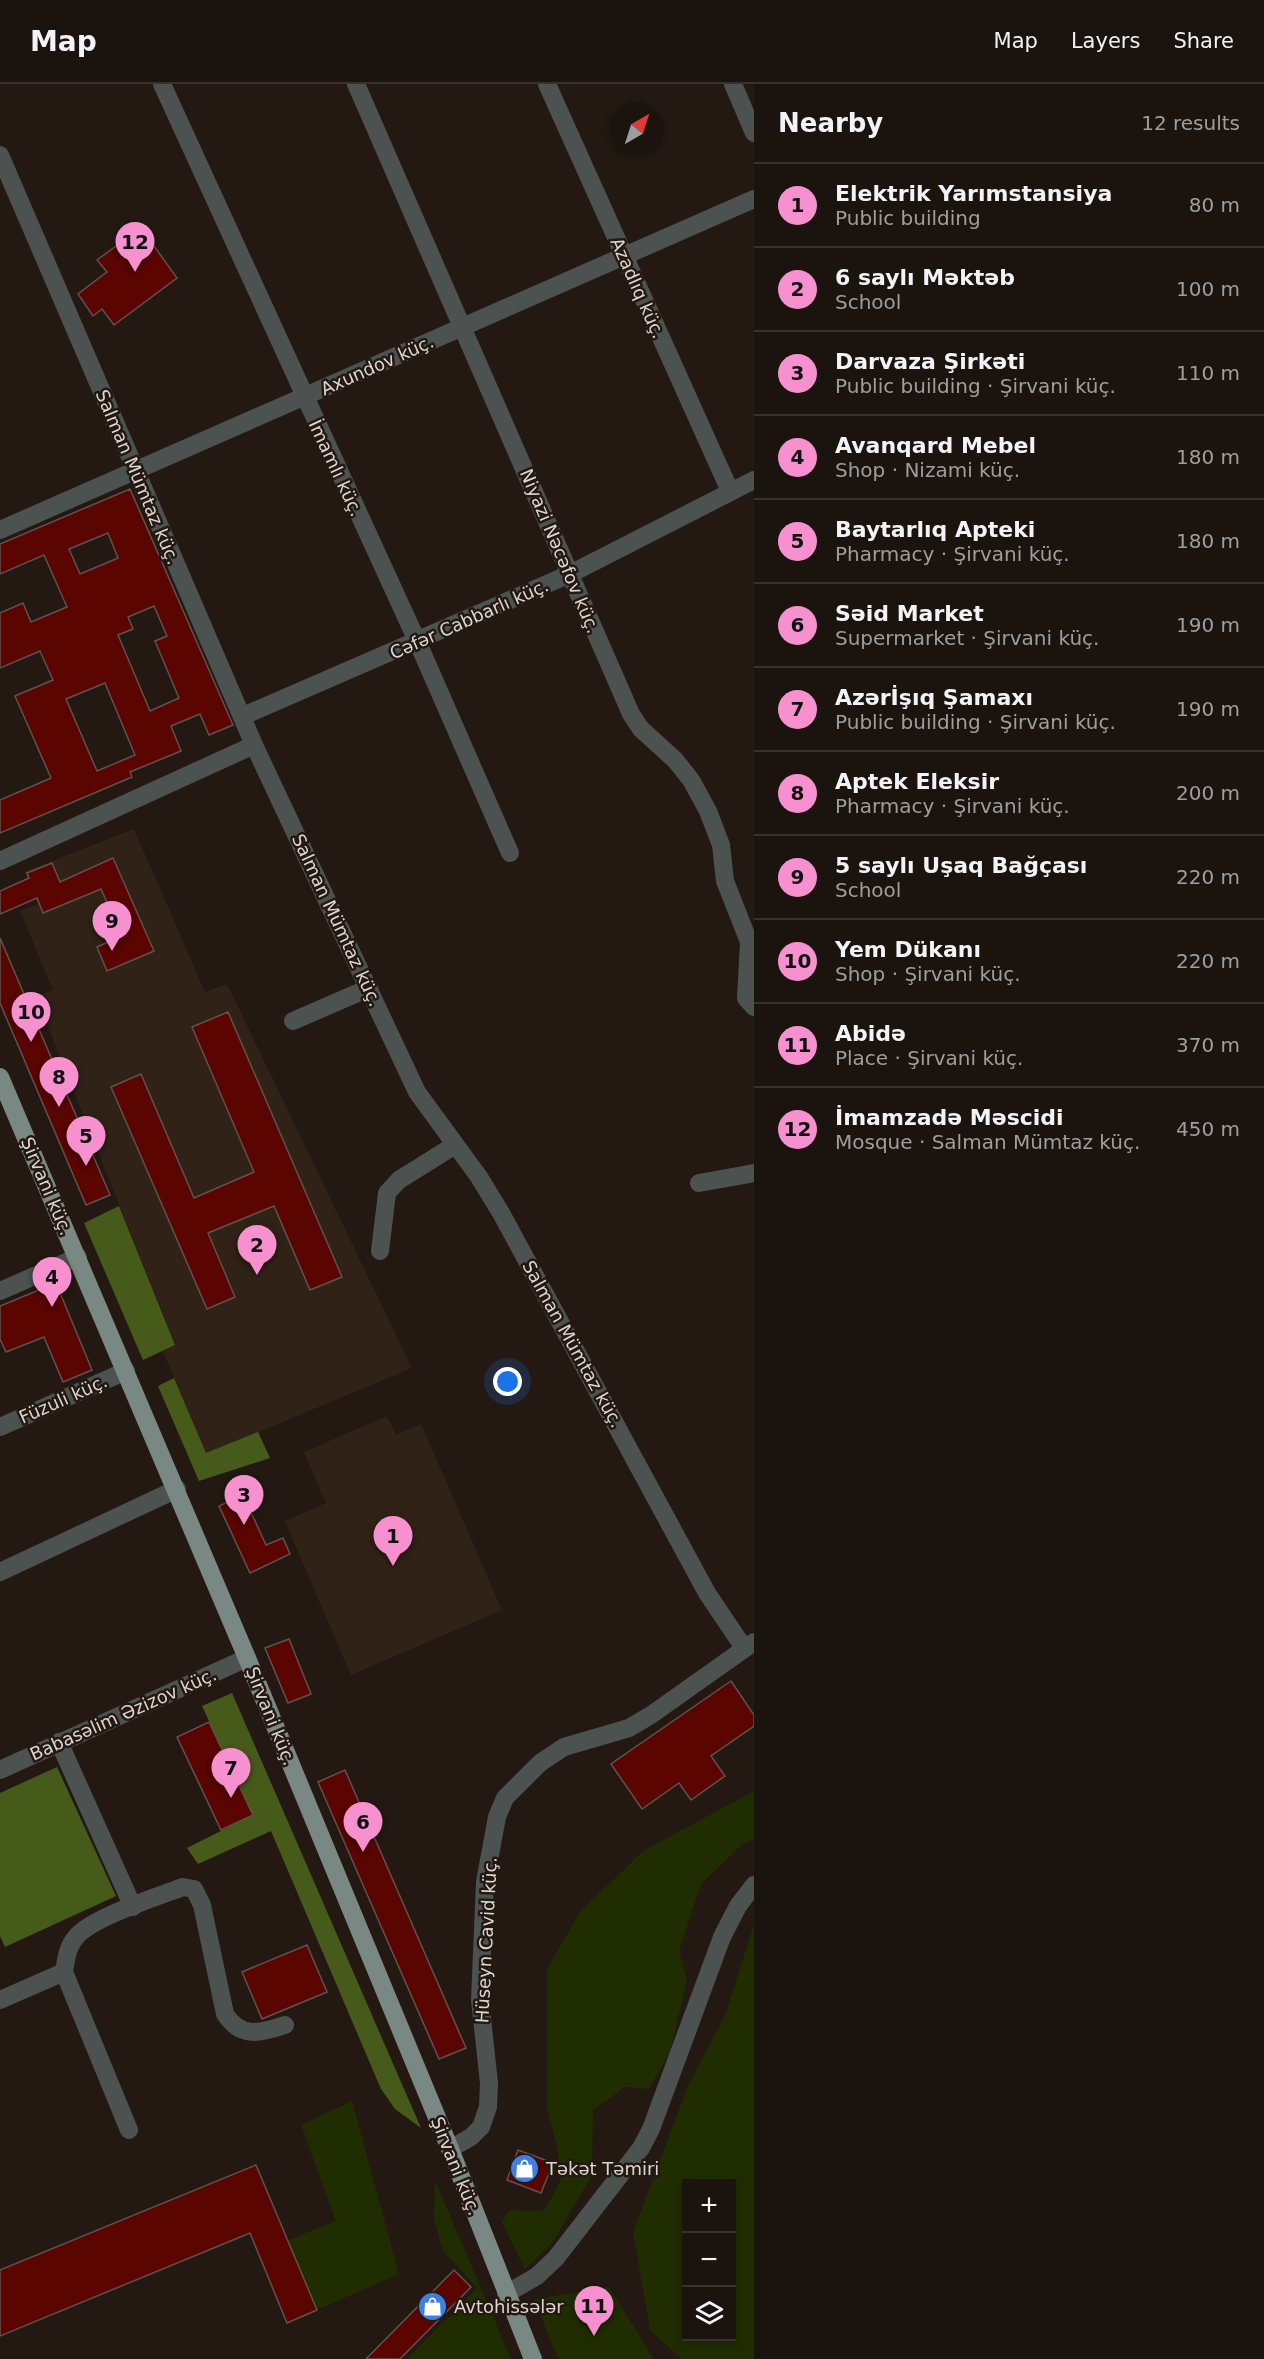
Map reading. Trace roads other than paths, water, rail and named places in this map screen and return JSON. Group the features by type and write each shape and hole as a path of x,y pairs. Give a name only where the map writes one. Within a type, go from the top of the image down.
{"main road":[{"name":"Şirvani küç.","path":"0,1077 177,1489 450,2149 533,2359"}],"street":[{"name":"İmamlı küç.","path":"162,84 418,643 510,852"},
{"name":"Niyazi Nəcəfov küç.","path":"356,84 631,714 641,729 675,760 691,780 708,811 721,845 728,891 752,941 746,998 754,1007"},
{"name":"Azadlıq küç.","path":"548,84 623,257 730,491"},
{"path":"733,84 754,133"},
{"name":"Salman Mümtaz küç.","path":"0,155 254,745 417,1092 479,1177 501,1213 707,1593 723,1620 749,1645"},
{"name":"Axundov küç.","path":"0,530 754,199"},
{"name":"Cəfər Cabbarlı küç.","path":"243,716 418,643 570,574 650,536 754,480"},
{"path":"0,861 254,745"},
{"path":"293,1021 369,988"},
{"path":"380,1251 387,1193 399,1180 454,1145"},
{"path":"699,1183 754,1173"},
{"path":"0,1291 78,1257"},
{"name":"Füzuli küç.","path":"0,1427 126,1371"},
{"path":"0,1572 177,1489"},
{"name":"Hüseyn Cavid küç.","path":"450,2149 471,2137 481,2127 488,2107 489,2083 480,2000 485,1882 497,1817 505,1798 540,1763 564,1747 613,1734 636,1724 749,1645"},
{"name":"Babasəlim Əzizov küç.","path":"0,1770 247,1658"},
{"path":"59,1743 133,1907"},
{"path":"506,2294 537,2276 556,2258 641,2148 651,2128 722,1937 738,1906 754,1885"},
{"path":"129,2130 64,1972 68,1950 77,1935 133,1907 183,1887 194,1889 202,1905 225,2014 230,2022 238,2030 260,2034 285,2025"},
{"path":"0,2000 64,1972"}],"place":[{"name":"İmamzadə Məscidi","path":"135,272"},
{"name":"5 saylı Uşaq Bağçası","path":"112,951"},
{"name":"Yem Dükanı","path":"31,1042"},
{"name":"Aptek Eleksir","path":"59,1107"},
{"name":"Baytarlıq Apteki","path":"86,1166"},
{"name":"6 saylı Məktəb","path":"257,1275"},
{"name":"Avanqard Mebel","path":"52,1307"},
{"name":"Darvaza Şirkəti","path":"244,1525"},
{"name":"Elektrik Yarımstansiya","path":"393,1566"},
{"name":"Azərİşıq Şamaxı","path":"231,1798"},
{"name":"Səid Market","path":"363,1852"},
{"name":"Təkət Təmiri","path":"525,2168"},
{"name":"Avtohissələr","path":"433,2306"},
{"name":"Abidə","path":"594,2336"}]}
